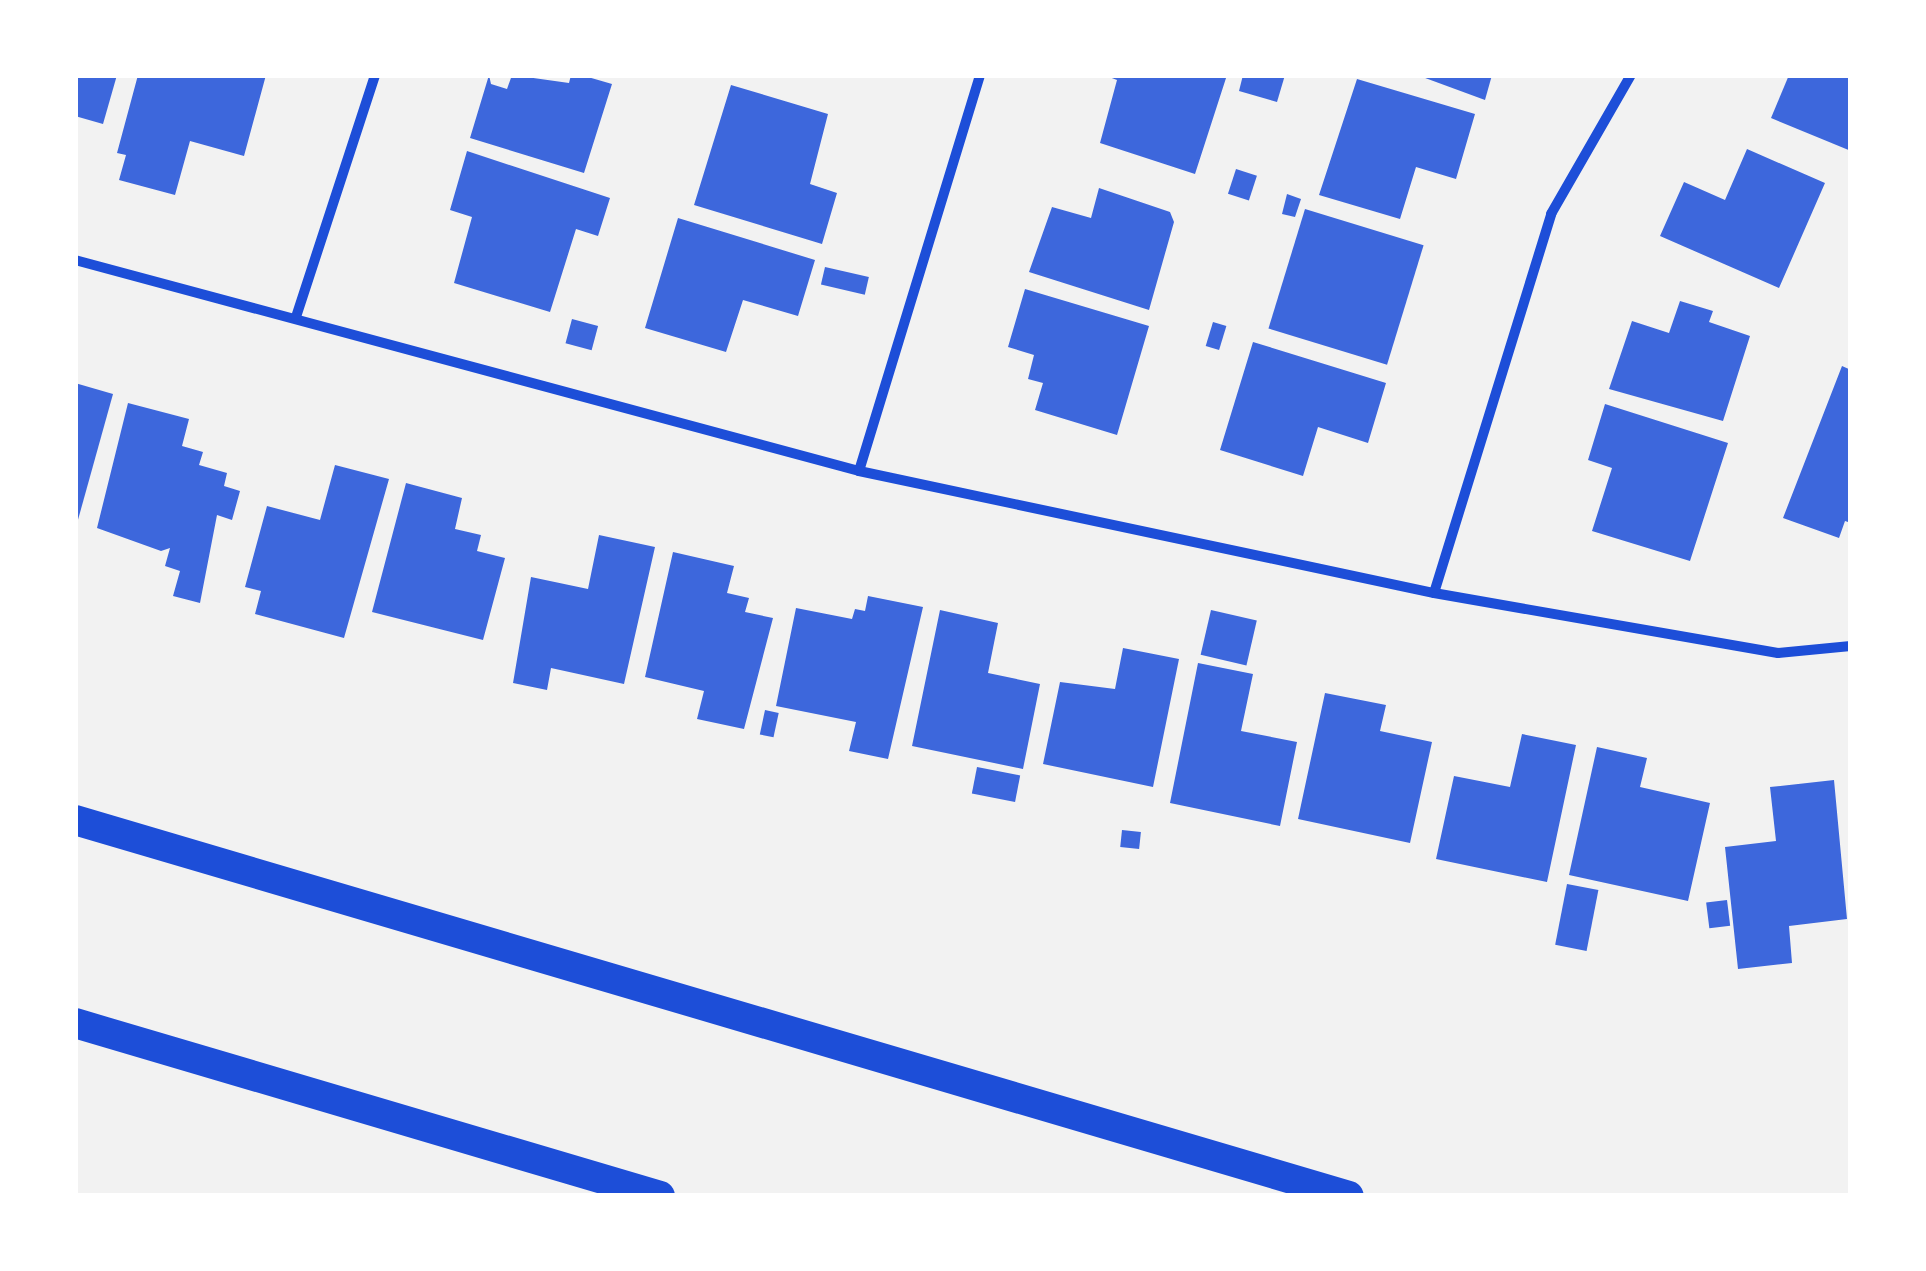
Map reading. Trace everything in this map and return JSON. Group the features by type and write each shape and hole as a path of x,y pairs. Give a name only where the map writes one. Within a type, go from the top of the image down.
{"highway":[{"path":"75,820 1349,1196"},
{"path":"75,1023 660,1196"}],"street":[{"path":"296,317 375,75"},
{"path":"859,471 980,75"},
{"path":"1434,593 1551,214 1631,75"},
{"path":"75,260 859,471 1434,593 1778,653 1851,646"}],"building":[{"path":"75,75 117,75 103,124 75,116"},
{"path":"138,75 266,75 244,156 190,141 175,195 119,180 126,155 117,153"},
{"path":"489,75 491,84 507,89 512,75 569,83 571,75 581,75 612,84 584,173 470,138"},
{"path":"1104,75 1227,75 1195,174 1100,143 1117,80"},
{"path":"1243,75 1285,75 1277,102 1239,91"},
{"path":"1417,75 1492,75 1485,100"},
{"path":"1789,75 1851,75 1851,151 1771,118"},
{"path":"1357,79 1475,114 1456,179 1416,167 1400,219 1319,195"},
{"path":"731,85 828,114 810,184 837,193 822,244 694,205"},
{"path":"1747,149 1825,183 1779,288 1660,236 1684,182 1725,200"},
{"path":"467,151 610,198 598,236 576,229 550,312 454,283 472,217 450,210"},
{"path":"1236,169 1257,176 1249,201 1228,194"},
{"path":"1099,188 1170,212 1174,222 1149,310 1029,272 1052,207 1091,218"},
{"path":"1287,194 1301,199 1295,217 1282,214"},
{"path":"1305,209 1424,245 1387,365 1268,329"},
{"path":"678,218 815,260 798,316 743,300 726,352 645,328"},
{"path":"825,267 869,277 865,295 821,285"},
{"path":"1025,289 1149,326 1117,435 1035,410 1043,383 1028,379 1034,355 1008,347"},
{"path":"1680,301 1713,311 1709,322 1750,336 1723,421 1609,389 1632,321 1669,333"},
{"path":"572,319 598,326 592,350 566,343"},
{"path":"1213,322 1226,326 1219,350 1206,346"},
{"path":"1253,342 1386,383 1368,443 1318,427 1303,476 1220,450"},
{"path":"1842,366 1851,370 1851,523 1845,521 1839,538 1783,518"},
{"path":"75,383 113,394 76,527 75,527"},
{"path":"128,403 189,419 182,446 203,452 199,465 227,473 224,486 240,491 232,520 217,515 200,603 173,596 180,571 165,566 170,548 161,551 97,528"},
{"path":"1605,404 1728,443 1690,561 1592,531 1612,468 1588,460"},
{"path":"335,465 389,479 344,638 255,614 261,591 245,587 267,506 320,520"},
{"path":"406,483 462,498 455,529 481,535 477,551 505,558 483,640 372,612"},
{"path":"599,535 655,547 624,684 551,668 547,690 513,683 531,577 588,589"},
{"path":"673,552 734,566 727,593 749,598 745,612 773,618 744,729 697,719 704,691 645,677"},
{"path":"868,596 923,607 888,759 849,751 856,722 776,706 796,608 852,619 855,609 865,611"},
{"path":"940,610 998,623 988,673 1040,684 1023,769 912,746"},
{"path":"1211,610 1257,621 1246,665 1201,655"},
{"path":"1123,648 1179,659 1153,787 1043,764 1060,682 1115,689"},
{"path":"1198,663 1253,674 1241,731 1297,742 1280,826 1170,803"},
{"path":"1325,693 1386,705 1380,731 1432,742 1410,843 1298,819"},
{"path":"765,710 779,713 773,737 760,734"},
{"path":"1522,734 1576,745 1547,882 1436,859 1454,776 1510,787"},
{"path":"1597,747 1647,758 1640,787 1710,803 1688,901 1569,875"},
{"path":"977,767 1020,775 1015,802 972,794"},
{"path":"1834,780 1847,919 1789,926 1792,963 1738,969 1725,847 1776,841 1770,787"},
{"path":"1122,830 1141,832 1139,849 1120,847"},
{"path":"1567,884 1598,890 1587,951 1555,945"},
{"path":"1727,900 1730,926 1709,928 1706,903"}]}
